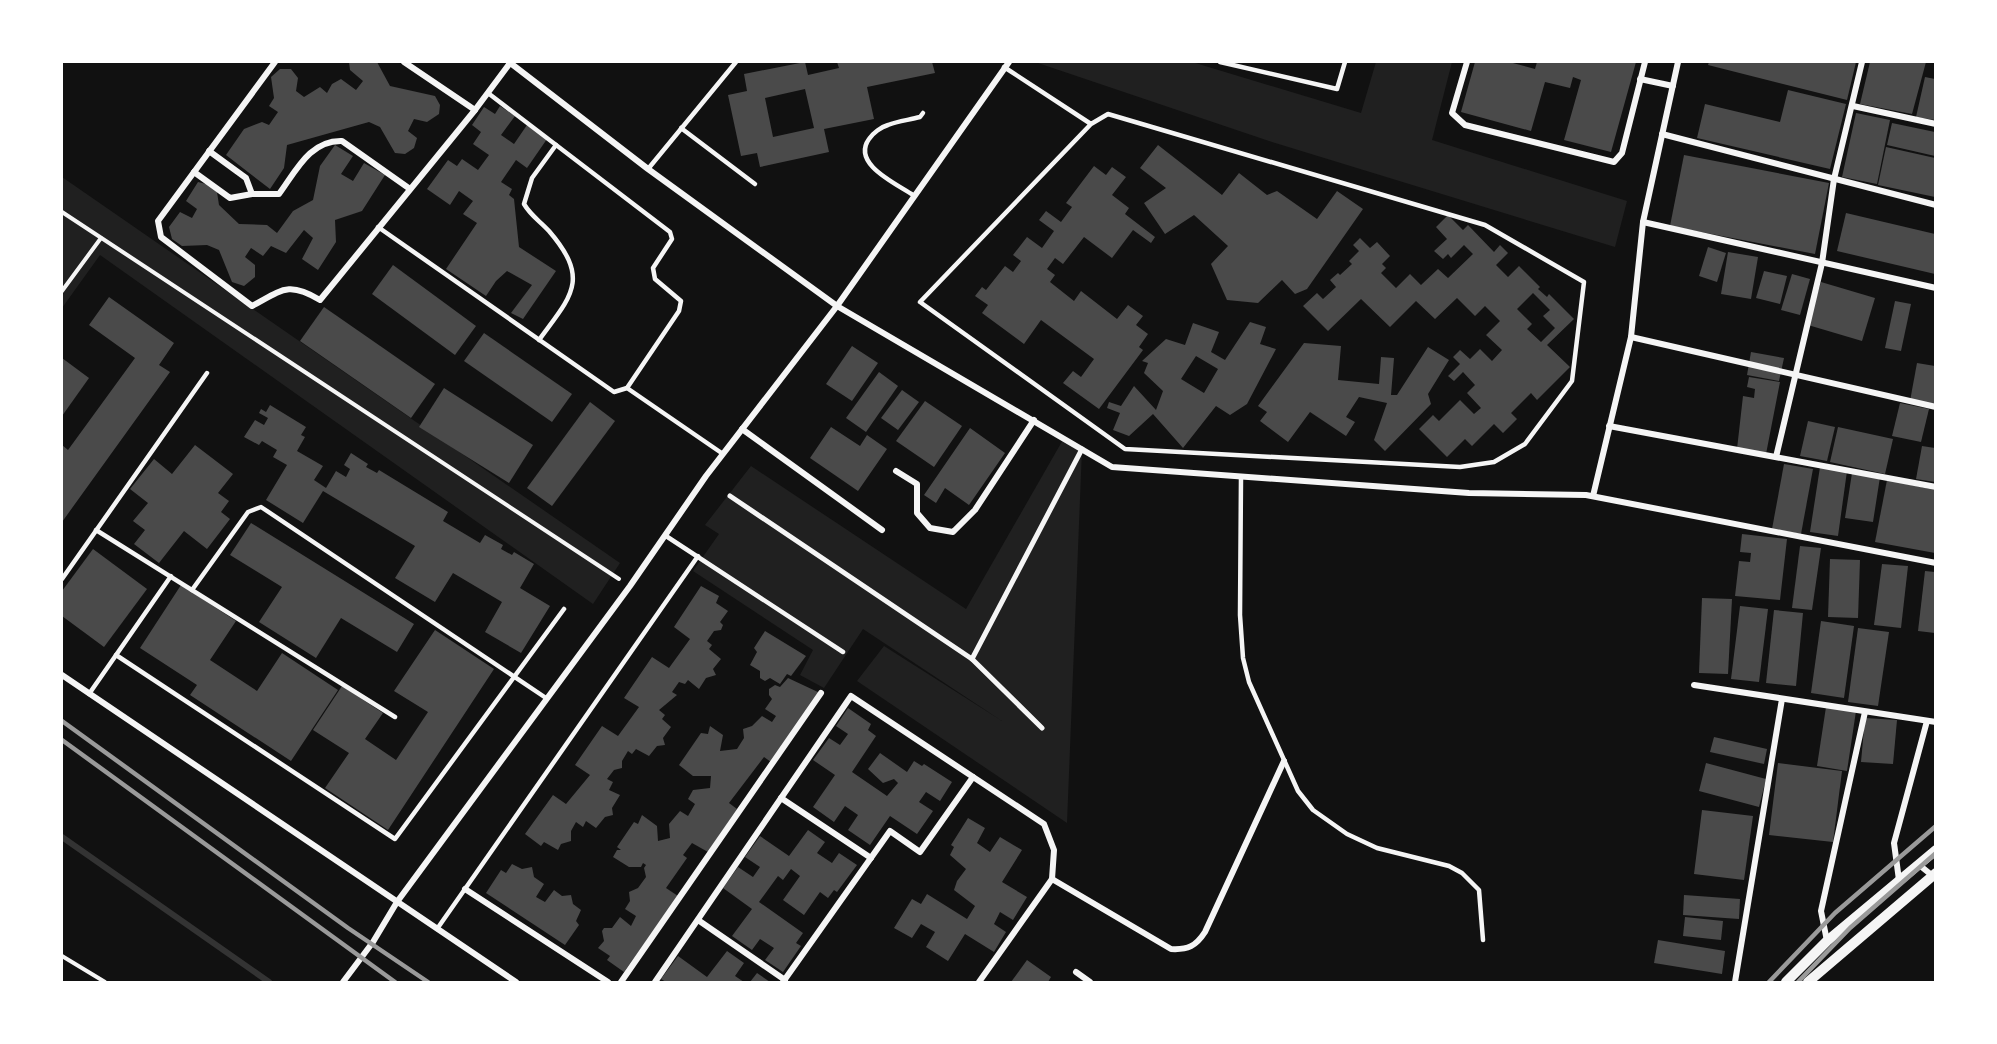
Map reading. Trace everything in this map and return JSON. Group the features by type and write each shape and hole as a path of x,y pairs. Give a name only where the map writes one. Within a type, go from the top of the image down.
{"street":[{"path":"275,62 159,221 161,237 252,306 288,289 301,289 320,300 475,110 510,62 648,169 837,306 1112,466 1468,493 1593,496 1935,563"},
{"path":"404,62 475,110"},
{"path":"1467,62 1452,112 1465,125 1614,162 1622,153 1645,62"},
{"path":"1593,496 1631,338 1643,222 1678,62"},
{"path":"1776,457 1822,264 1833,179 1862,62"},
{"path":"343,982 397,903 630,586 723,454 837,306 1006,64"},
{"path":"1640,79 1673,86"},
{"path":"1852,106 1935,124"},
{"path":"1662,134 1935,205"},
{"path":"194,172 230,198 252,194 279,194 310,151 332,141 342,141 410,189"},
{"path":"209,151 246,178 252,194"},
{"path":"1643,222 1935,288"},
{"path":"1631,338 1935,407"},
{"path":"896,471 917,484 917,513 930,528 953,532 975,510 1034,420"},
{"path":"1609,426 1935,487"},
{"path":"742,429 882,530"},
{"path":"972,659 1082,449"},
{"path":"730,495 972,659 1042,728"},
{"path":"62,675 516,982"},
{"path":"1694,685 1935,722"},
{"path":"621,982 821,693"},
{"path":"655,982 851,696 1044,824 1054,850 1052,879 979,982"},
{"path":"1735,982 1782,699"},
{"path":"1827,941 1821,911 1865,712"},
{"path":"1899,880 1894,843 1927,721"},
{"path":"1052,879 1171,949 1183,949 1197,944 1205,932 1284,761"},
{"path":"698,920 784,981 890,831 920,852 973,777"},
{"path":"781,798 871,858"},
{"path":"1786,982 1827,941 1935,850"},
{"path":"1808,982 1934,876 1918,864"},
{"path":"465,889 608,982"},
{"path":"1076,972 1090,982"}],"lane":[{"path":"648,169 736,62"},
{"path":"1220,62 1337,89 1345,62"},
{"path":"1006,64 1091,124"},
{"path":"378,227 614,392 627,388 679,311 681,301 655,279 652,268 672,239 670,232 488,93"},
{"path":"913,195 872,167 867,160 865,150 871,136 878,130 888,124 920,117 924,113"},
{"path":"1108,114 1485,225 1584,282 1572,381 1525,444 1494,462 1482,464 1460,467 1125,449 920,302 1091,124 1108,114"},
{"path":"681,128 755,184"},
{"path":"539,340 571,296 573,284 564,250 547,229 530,214 524,204 531,178 556,145"},
{"path":"62,579 207,373"},
{"path":"627,388 723,454"},
{"path":"1241,477 1240,615 1243,658 1249,682 1298,791 1313,810 1347,834 1377,848 1449,866 1472,881 1479,890 1483,940"},
{"path":"192,590 248,512 261,507 546,698"},
{"path":"96,530 395,717"},
{"path":"666,536 843,652"},
{"path":"437,929 698,556"},
{"path":"89,694 171,576"},
{"path":"116,655 394,839 564,609"}],"path":[{"path":"62,212 630,586"},
{"path":"62,291 101,238"},
{"path":"62,956 105,982"}],"shaded area":[{"path":"1035,62 1192,62 1361,113 1376,62 1452,62 1432,140 1627,201 1615,247 1272,142"},
{"path":"62,177 620,563 593,604 100,255 62,308"},
{"path":"1064,438 1082,449 1067,823 857,681 884,646 1002,721 863,629 824,688 800,675 813,650 693,571 719,534 705,525 751,466 966,609"}],"building":[{"path":"349,62 377,62 390,86 435,96 440,105 439,114 427,122 414,119 408,131 417,138 414,148 405,154 395,153 380,127 369,122 287,145 284,168 270,189 226,155 244,129 262,122 269,125 278,112 269,106 274,98 271,77 280,69 291,69 298,78 296,91 304,97 320,87 327,93 332,84 341,79 356,90 363,81 350,70"},
{"path":"805,62 808,75 839,68 837,62 932,62 935,73 867,87 874,119 824,129 829,152 760,167 757,153 741,156 728,95 747,91 744,74","holes":["805,89 814,128 773,137 765,98"]},
{"path":"1475,62 1509,62 1535,69 1537,62 1636,62 1611,152 1564,140 1581,80 1573,77 1570,88 1545,82 1531,131 1461,112"},
{"path":"1709,62 1856,62 1847,100 1708,65"},
{"path":"1870,62 1926,62 1912,114 1860,104"},
{"path":"1925,77 1935,79 1935,120 1916,117"},
{"path":"1788,90 1846,104 1830,169 1697,138 1705,104 1780,122"},
{"path":"500,106 515,116 501,135 514,144 527,125 547,139 527,168 516,160 501,182 512,189 509,195 514,199 519,247 556,271 523,319 511,313 532,285 507,271 496,281 486,296 446,269 477,223 463,214 473,201 459,191 450,205 427,189 448,160 457,166 462,159 478,170 489,155 473,144 481,132 472,125 484,107 495,114"},
{"path":"1856,113 1890,120 1877,184 1842,177"},
{"path":"1892,123 1935,132 1935,156 1887,145"},
{"path":"335,145 353,156 341,174 353,181 364,163 385,175 362,211 335,220 336,242 318,270 302,259 313,238 304,230 286,253 271,246 263,256 251,248 245,257 255,265 255,277 244,286 232,282 219,250 207,245 182,246 172,239 169,227 180,212 192,218 197,209 186,201 198,182 210,185 217,192 219,205 239,224 267,225 277,233 293,211 313,200 320,166"},
{"path":"1158,145 1222,195 1239,173 1267,195 1277,191 1317,219 1337,191 1363,209 1307,289 1295,294 1282,280 1258,303 1227,300 1211,264 1228,246 1194,215 1165,234 1144,203 1166,188 1140,168"},
{"path":"1886,147 1935,158 1935,197 1878,185"},
{"path":"1684,155 1829,183 1815,254 1670,226"},
{"path":"1094,166 1106,175 1112,167 1126,177 1112,195 1129,208 1125,214 1155,237 1151,243 1133,230 1112,258 1084,237 1063,264 1055,258 1047,269 1055,275 1050,282 1074,301 1081,291 1117,319 1128,305 1143,316 1136,325 1148,334 1139,347 1143,350 1099,409 1063,383 1073,371 1081,377 1094,359 1041,320 1024,344 982,313 988,305 975,296 982,287 986,290 1005,266 1013,272 1021,261 1013,255 1027,237 1042,248 1054,231 1039,220 1046,211 1061,222 1072,207 1066,203"},
{"path":"1846,213 1935,234 1935,274 1837,251"},
{"path":"1448,215 1463,230 1468,225 1494,252 1500,245 1508,253 1496,265 1508,277 1519,266 1540,287 1538,289 1547,297 1549,294 1574,319 1547,345 1570,367 1537,400 1531,393 1511,413 1517,419 1503,433 1494,424 1472,446 1465,439 1447,457 1419,429 1433,415 1439,421 1460,400 1474,414 1481,408 1467,393 1475,385 1463,372 1454,381 1448,376 1460,364 1453,357 1460,350 1470,359 1480,349 1492,361 1502,350 1486,335 1500,321 1485,306 1475,316 1457,298 1435,319 1416,301 1390,327 1361,299 1328,331 1303,306 1317,293 1323,299 1336,287 1330,280 1338,273 1340,275 1352,264 1349,261 1359,251 1353,245 1360,238 1370,248 1377,242 1390,256 1382,264 1386,268 1381,273 1396,288 1410,274 1421,285 1438,269 1448,278 1473,254 1464,245 1451,258 1448,254 1443,259 1434,251 1447,239 1436,227","holes":["1533,293 1550,310 1543,316 1555,328 1541,342 1527,329 1532,324 1517,309"]},
{"path":"1708,247 1726,253 1717,282 1699,276"},
{"path":"1728,252 1758,257 1751,299 1721,294"},
{"path":"393,265 476,326 455,355 372,294"},
{"path":"1764,271 1787,276 1780,304 1756,298"},
{"path":"1792,274 1810,279 1800,315 1781,310"},
{"path":"1821,282 1875,298 1862,341 1808,325"},
{"path":"109,297 174,343 159,365 170,372 62,522 62,445 68,450 135,358 89,325"},
{"path":"1895,301 1911,304 1901,351 1885,348"},
{"path":"324,307 435,384 411,418 300,341"},
{"path":"1250,322 1266,327 1260,344 1276,349 1247,404 1230,415 1216,406 1183,448 1153,414 1129,436 1113,430 1120,413 1107,408 1109,402 1121,406 1134,386 1156,410 1163,391 1144,373 1148,363 1142,361 1166,339 1185,345 1193,323 1219,332 1211,352 1225,360","holes":["1196,356 1218,369 1204,393 1181,379"]},
{"path":"484,333 572,394 552,422 464,361"},
{"path":"1304,343 1341,346 1338,380 1379,384 1381,357 1394,358 1391,395 1397,395 1428,347 1449,360 1428,394 1431,404 1385,451 1374,440 1387,403 1359,397 1346,417 1355,422 1346,436 1310,412 1288,442 1260,421 1267,412 1258,406"},
{"path":"852,346 878,363 852,401 826,384"},
{"path":"1751,352 1784,358 1779,381 1747,375"},
{"path":"62,358 89,378 62,416"},
{"path":"1917,363 1935,366 1935,406 1910,401"},
{"path":"879,372 898,386 866,432 846,418"},
{"path":"1749,377 1780,382 1766,454 1737,449 1743,396 1754,398 1755,389 1747,387"},
{"path":"444,388 533,445 509,483 419,427"},
{"path":"902,390 919,402 898,430 881,418"},
{"path":"925,401 962,426 934,467 896,441"},
{"path":"590,402 615,421 552,506 527,488"},
{"path":"1900,403 1929,409 1921,442 1892,436"},
{"path":"270,405 306,427 301,435 305,437 297,451 323,466 314,480 326,488 336,471 346,477 350,469 344,465 351,453 368,464 366,467 377,473 379,470 448,512 443,521 480,543 485,535 503,545 501,549 512,555 514,552 534,564 520,588 550,606 521,653 485,632 502,602 453,573 435,602 395,578 415,546 323,491 303,523 266,500 287,465 273,457 277,450 262,441 259,445 244,437 255,420 264,425 268,418 259,413 261,409 266,412"},
{"path":"1808,421 1835,427 1827,461 1800,456"},
{"path":"831,427 860,446 867,435 887,449 858,491 810,458"},
{"path":"1838,427 1893,439 1885,474 1830,462"},
{"path":"970,428 1005,453 969,505 945,488 936,503 924,495"},
{"path":"195,445 233,474 218,493 229,501 221,512 230,519 207,549 184,531 159,563 134,544 145,530 133,521 148,503 130,489 154,459 172,474"},
{"path":"1922,446 1935,448 1935,482 1916,479"},
{"path":"1784,464 1813,469 1801,534 1772,529"},
{"path":"1820,467 1847,471 1838,536 1810,532"},
{"path":"1852,473 1880,477 1873,522 1845,518"},
{"path":"1887,480 1935,490 1935,553 1875,542"},
{"path":"251,523 414,624 397,652 341,618 316,658 259,622 282,587 230,555"},
{"path":"1742,534 1787,539 1780,600 1735,596 1739,561 1750,562 1751,553 1740,552"},
{"path":"1800,546 1821,548 1812,610 1792,608"},
{"path":"93,549 147,589 104,647 62,616 62,591"},
{"path":"1830,559 1860,560 1858,618 1828,617"},
{"path":"1882,564 1908,566 1901,628 1874,625"},
{"path":"1925,571 1935,572 1935,633 1918,631"},
{"path":"181,585 236,621 210,660 257,691 282,653 338,690 291,761 190,695 197,685 140,648"},
{"path":"701,586 719,596 716,603 728,611 720,622 723,625 721,630 714,631 707,641 712,645 709,649 721,659 713,669 716,675 706,678 699,689 688,680 685,684 679,682 672,692 677,695 659,710 665,715 662,719 671,727 663,738 665,745 657,746 649,756 636,749 632,754 628,751 622,761 622,768 614,770 607,779 613,782 609,790 620,795 612,808 613,815 605,817 596,828 586,821 583,827 576,822 571,831 571,841 561,844 558,850 544,842 541,846 525,834 553,795 566,804 590,775 575,765 602,726 618,736 639,707 624,698 652,657 669,668 690,639 674,627"},
{"path":"1702,598 1732,599 1728,674 1699,673"},
{"path":"1740,606 1768,609 1759,682 1731,679"},
{"path":"1774,610 1803,613 1796,686 1766,683"},
{"path":"1821,621 1854,626 1844,698 1811,693"},
{"path":"1858,628 1889,632 1878,706 1848,702"},
{"path":"435,630 494,669 388,830 325,788 349,753 313,730 342,686 383,713 365,739 396,760 428,712 394,691"},
{"path":"765,631 806,656 791,676 787,674 780,684 770,678 765,681 760,678 760,671 750,665 757,652 754,648"},
{"path":"788,678 820,693 771,762 764,757 729,803 737,809 708,852 692,843 683,855 687,858 666,888 678,896 624,972 607,960 610,956 598,948 604,941 602,931 604,928 612,928 620,917 631,926 636,916 625,909 630,901 629,892 638,888 646,877 644,868 646,865 643,863 641,867 629,867 613,857 617,850 621,850 617,847 634,822 638,824 642,815 657,826 658,841 670,838 669,824 680,811 688,816 695,804 688,799 693,790 710,788 711,776 693,776 679,765 701,733 708,734 710,726 723,735 720,751 737,749 744,738 743,729 752,726 762,716 772,722 776,716 765,709 772,699 769,689 775,685 780,687"},
{"path":"1826,707 1856,711 1847,771 1817,766"},
{"path":"848,708 871,724 868,730 876,736 852,772 887,796 898,783 894,779 883,783 868,769 880,753 907,772 914,761 922,766 924,764 952,782 940,801 926,792 919,802 933,811 917,834 890,816 870,845 848,830 858,815 845,806 834,822 813,807 835,775 813,760 829,738 840,745 848,734 836,726"},
{"path":"1865,718 1897,720 1893,764 1861,762"},
{"path":"1714,737 1767,749 1764,764 1710,752"},
{"path":"1706,763 1766,779 1759,807 1699,791"},
{"path":"1778,763 1842,771 1833,842 1769,835"},
{"path":"1702,810 1753,816 1744,880 1694,874"},
{"path":"968,818 985,828 977,843 990,852 1000,837 1022,850 1002,882 1027,897 1013,920 1000,912 994,924 1006,932 994,952 965,934 948,961 926,947 935,932 921,924 912,938 894,928 912,899 921,904 927,894 967,919 975,906 954,890 957,881 966,869 950,855 954,847 951,845"},
{"path":"808,830 825,842 817,853 832,863 839,853 857,865 837,892 834,890 828,898 820,892 804,915 783,900 800,876 791,869 783,880 778,876 759,902 803,933 796,943 801,946 783,972 765,960 774,948 760,939 752,950 732,936 752,909 723,888 738,867 753,877 760,867 745,857 760,836 789,856"},
{"path":"512,864 522,869 532,867 534,877 544,884 536,897 545,902 554,890 562,896 571,895 573,904 581,910 576,921 579,925 565,945 486,893 501,870 506,873"},
{"path":"1684,895 1740,899 1739,919 1683,915"},
{"path":"1685,917 1723,921 1721,940 1683,936"},
{"path":"1658,940 1725,951 1722,974 1654,963"},
{"path":"727,951 744,963 735,976 744,982 666,982 661,979 678,956 707,977"},
{"path":"1027,960 1051,977 1048,982 1011,982"},
{"path":"757,973 770,982 750,982"}],"waterway":[{"path":"62,837 269,982"}],"railway":[{"path":"62,721 348,928 428,982"},
{"path":"62,740 395,982"},
{"path":"1769,982 1835,913 1936,826"},
{"path":"1798,982 1850,928 1936,853"}]}
